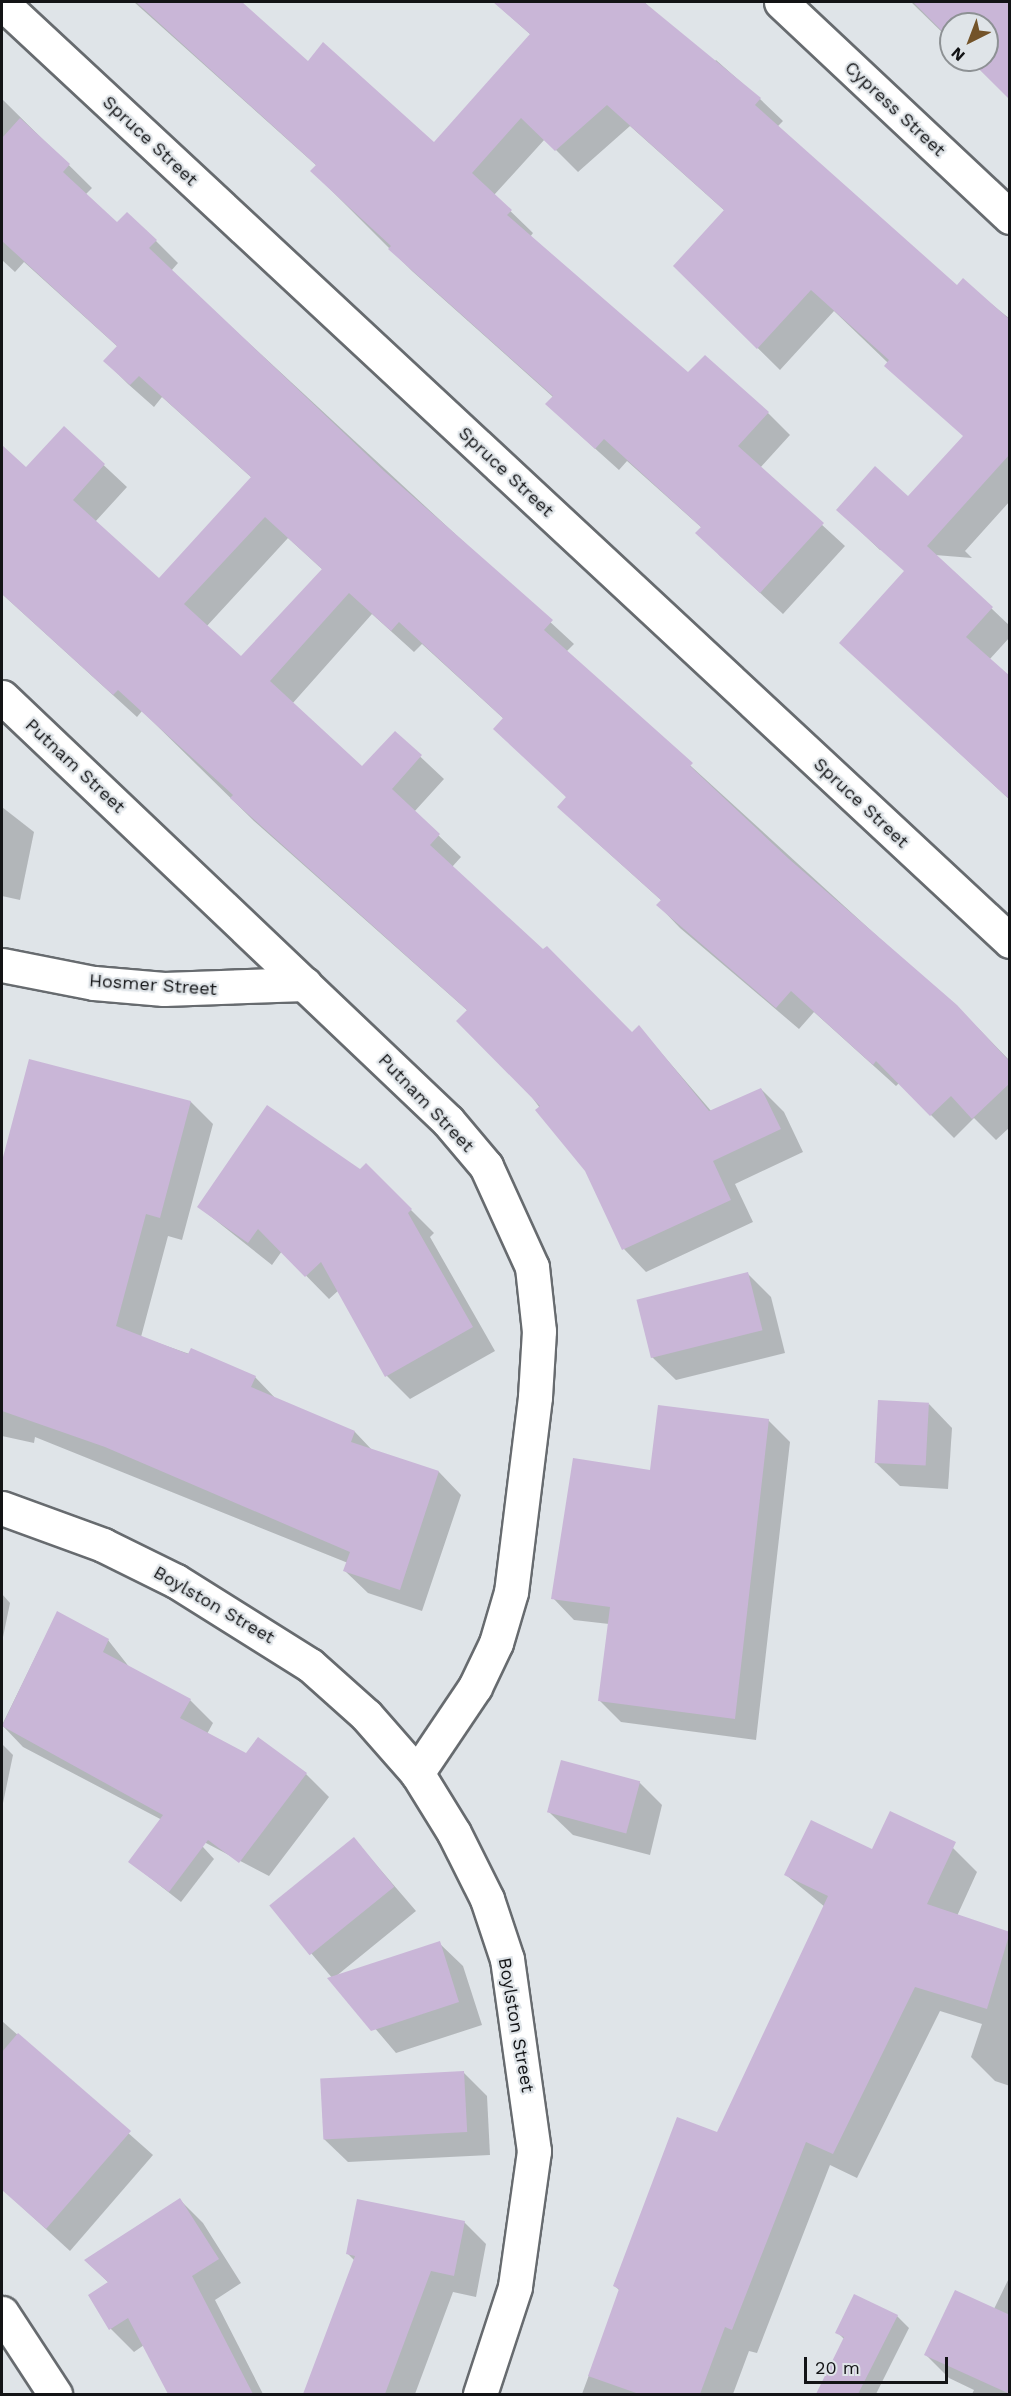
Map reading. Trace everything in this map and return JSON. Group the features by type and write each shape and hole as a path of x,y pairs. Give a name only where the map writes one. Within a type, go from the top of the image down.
{"street":[{"name":"Cypress Street","path":"781,2 1010,217"},
{"name":"Spruce Street","path":"2,3 1010,941"},
{"name":"Putnam Street","path":"2,697 448,1121 486,1166 532,1267 539,1331 535,1397 511,1592 496,1643 475,1687 417,1773"},
{"name":"Hosmer Street","path":"2,965 94,983 164,989 305,984"},
{"name":"Boylston Street","path":"2,1508 103,1545 247,1621 366,1715 417,1773 487,1899 507,1959 528,2085 534,2151 528,2219 515,2286 480,2394"},
{"path":"2,2313 55,2394"}],"building":[{"path":"136,2 242,2 308,61 323,42 434,142 530,34 493,2 644,2 761,98 755,105 957,285 963,278 1010,320 1010,454 927,546 993,607 966,637 1010,676 1010,800 839,643 904,571 836,510 875,466 908,496 963,436 884,366 889,360 811,290 757,349 673,266 724,210 607,105 555,151 521,118 472,173 512,210 507,215 688,372 705,355 769,412 738,446 824,523 760,593 695,533 701,527 604,439 595,449 545,404 553,396 388,249 391,246 310,171 316,165"},
{"path":"913,2 1010,2 1010,100 982,72 999,72 999,12 939,12 939,28"},
{"path":"20,118 70,164 63,172 117,222 127,212 157,240 149,248 384,471 553,620 544,630 693,763 690,766 789,859 957,1005 1010,1062 1010,1083 972,1119 951,1096 930,1116 876,1061 873,1065 791,991 776,1008 656,905 661,900 557,807 566,797 493,729 503,718 399,622 391,631 349,593 270,681 362,766 395,731 422,755 392,789 440,834 430,845 543,949 547,946 632,1032 639,1025 709,1111 761,1088 781,1129 713,1161 731,1200 622,1250 585,1171 535,1110 540,1106 456,1021 467,1010 230,798 233,795 118,690 113,695 2,594 2,445 26,467 64,426 105,464 73,500 159,578 251,477 139,376 130,385 103,361 117,346 2,241 2,138","holes":["265,517 322,569 241,656 184,604"]},
{"path":"29,1059 191,1101 160,1218 146,1214 116,1326 188,1354 191,1348 256,1376 251,1387 355,1431 351,1442 439,1471 400,1590 343,1571 350,1552 105,1447 2,1411 2,1161"},
{"path":"267,1105 360,1169 366,1163 412,1209 408,1213 473,1327 385,1377 321,1262 305,1277 258,1229 248,1243 197,1207"},
{"path":"748,1272 763,1330 651,1358 636,1300"},
{"path":"878,1400 929,1403 926,1466 875,1463"},
{"path":"658,1405 769,1419 735,1719 598,1701 610,1607 551,1599 573,1458 650,1470"},
{"path":"57,1611 109,1639 103,1652 191,1699 180,1718 246,1753 258,1737 307,1773 239,1863 208,1840 169,1892 128,1862 163,1815 2,1726"},
{"path":"561,1760 640,1781 626,1833 547,1812"},
{"path":"890,1811 956,1842 927,1904 1010,1932 987,2009 915,1987 833,2154 806,2142 732,2330 725,2327 700,2394 639,2394 588,2376 619,2289 613,2286 677,2117 717,2132 828,1896 784,1875 811,1820 872,1849"},
{"path":"354,1837 394,1887 310,1955 269,1906"},
{"path":"440,1941 459,2002 371,2031 327,1978"},
{"path":"18,2033 131,2131 46,2229 2,2190 2,2052"},
{"path":"464,2071 467,2132 323,2139 320,2079"},
{"path":"180,2198 219,2259 192,2276 253,2394 168,2394 128,2318 109,2330 88,2295 108,2282 84,2260"},
{"path":"357,2199 465,2221 454,2276 431,2271 385,2394 303,2394 355,2256 346,2254"},
{"path":"955,2290 1010,2315 1010,2394 924,2355"},
{"path":"854,2294 898,2315 858,2394 816,2394 844,2337 835,2333"}]}
